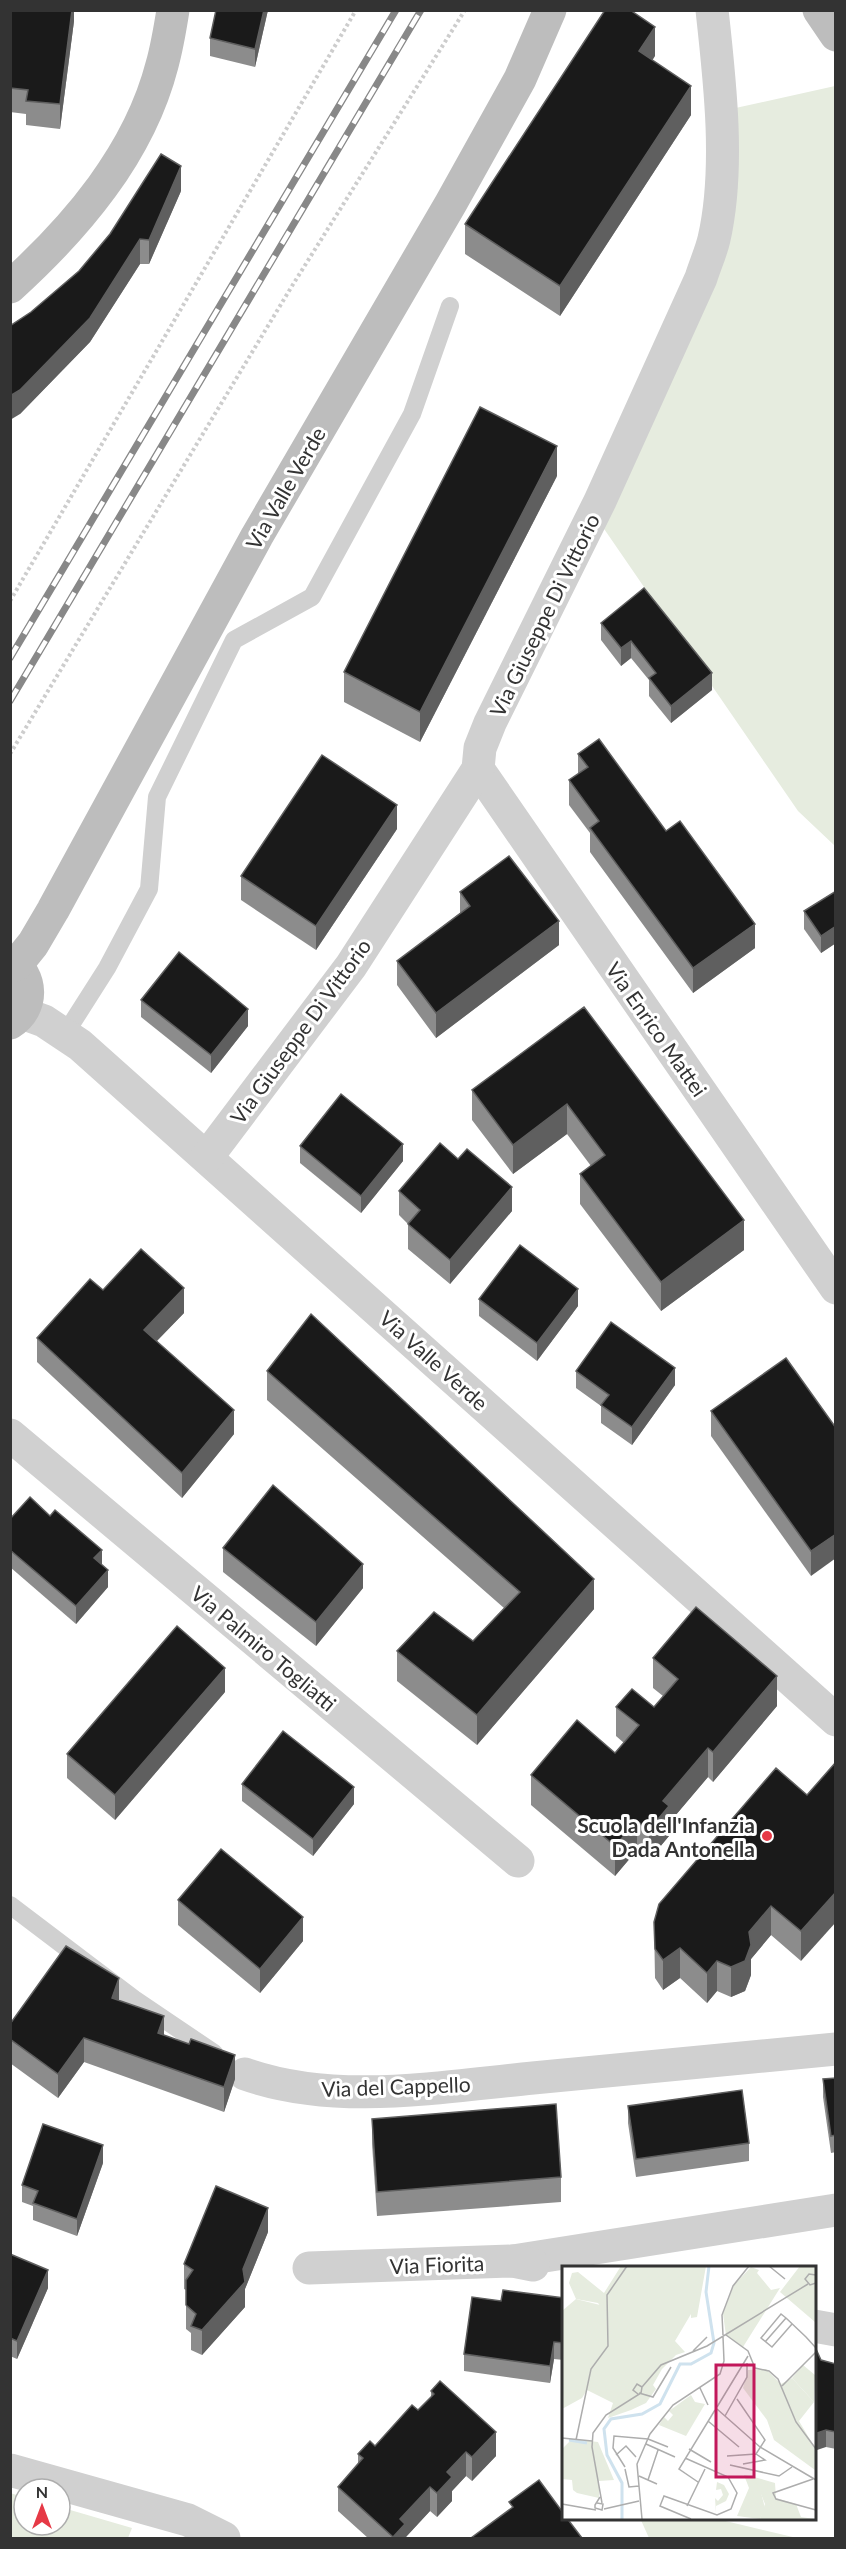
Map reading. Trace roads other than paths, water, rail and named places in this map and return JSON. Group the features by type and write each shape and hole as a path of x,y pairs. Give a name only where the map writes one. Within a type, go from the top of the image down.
{"street":[{"path":"10,287 44,256 88,209 126,148 144,115 162,67 173,10"},
{"name":"Via Valle Verde","path":"550,10 520,79 256,536 53,910 33,944 13,963 23,972 29,993 16,1018 44,1021 65,1034 207,1157 836,1720"},
{"name":"Via Giuseppe Di Vittorio","path":"207,1157 351,966 478,769 480,748 490,723 600,501 701,278 714,239 722,186 720,82 712,10"},
{"path":"819,10 836,35"},
{"name":"Via Enrico Mattei","path":"478,769 836,1288"},
{"name":"Via Palmiro Togliatti","path":"10,1435 518,1861"},
{"name":"Via del Cappello","path":"245,2074 274,2084 334,2091 409,2090 836,2049"},
{"path":"513,2261 836,2210"},
{"name":"Via Fiorita","path":"309,2268 513,2261 562,2272"},
{"path":"816,2326 836,2331"},
{"path":"10,2470 188,2520 224,2538"}],"lane":[{"path":"65,1034 107,968 149,889 157,797 234,640 312,597 412,414 450,306"},
{"name":"Via del Cappello","path":"10,1905 134,1999 245,2074"}],"railway":[{"path":"10,658 396,10"},
{"path":"10,701 421,10"}],"place":[{"name":"Scuola dell'Infanzia Dada Antonella","path":"767,1836"}]}
